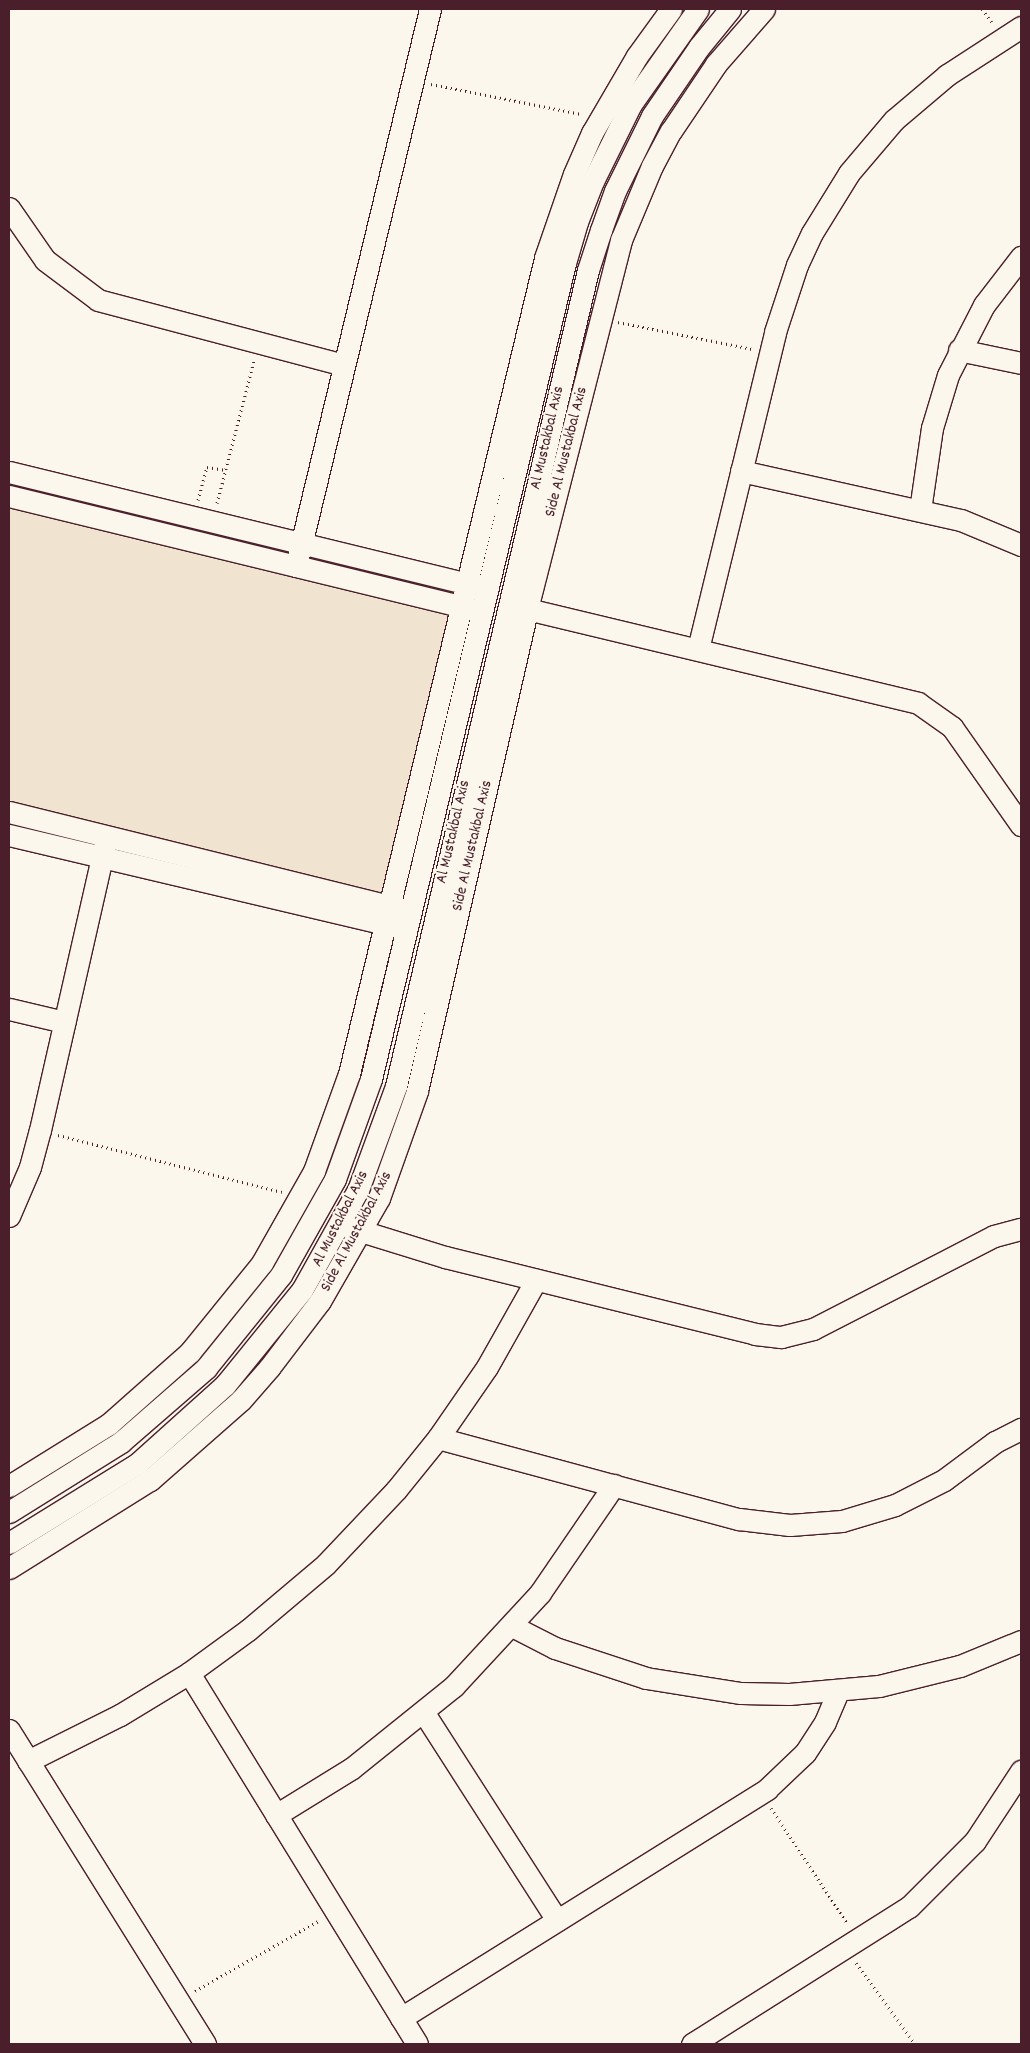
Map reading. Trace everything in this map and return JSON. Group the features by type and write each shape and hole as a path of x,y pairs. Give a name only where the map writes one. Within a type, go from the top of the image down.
{"street":[{"path":"296,566 430,9"},
{"path":"476,586 545,258 574,174 600,118 637,56 672,9"},
{"name":"Al Mustakbal Axis","path":"9,1512 122,1442 150,1420 233,1338 280,1275 319,1211 349,1146 371,1079 397,918 476,586 564,263 592,182 631,104 698,9"},
{"name":"Al Mustakbal Axis","path":"9,1543 137,1464 197,1413 278,1323 341,1225 386,1121 600,230 615,191 652,116 698,46 730,9"},
{"name":"Side Al Mustakbal Axis","path":"9,1568 150,1480 212,1428 296,1335 343,1266 362,1231 394,1163 418,1091 527,609 621,240 652,166 692,97 764,9"},
{"path":"698,650 770,353 797,265 829,203 854,166 920,96 961,65 1021,27"},
{"path":"9,208 45,260 98,300 344,366"},
{"path":"920,510 932,428 959,350 984,305 1021,257"},
{"path":"959,350 1021,364"},
{"path":"742,471 920,510 988,529 1021,545"},
{"path":"9,472 511,595 521,599 527,609"},
{"path":"9,496 471,609 506,617 515,616 527,609 924,706 942,717 961,737 1021,825"},
{"path":"9,812 107,836 397,918"},
{"path":"9,835 102,857 432,926"},
{"path":"9,1216 30,1167 40,1130 107,836"},
{"path":"452,844 473,848"},
{"path":"9,1486 109,1424 170,1372 240,1294 301,1197 327,1139 344,1091 397,918"},
{"path":"9,1009 64,1022"},
{"path":"341,1225 445,1257 755,1334 781,1337 813,1329 994,1236 1021,1229"},
{"path":"28,1761 120,1715 189,1672 248,1630 326,1564 396,1490 438,1438 487,1367 536,1280"},
{"path":"438,1438 747,1520 790,1525 842,1521 877,1511 920,1494 995,1442 1021,1430"},
{"path":"276,1815 352,1768 424,1713 512,1626 566,1558 614,1485"},
{"path":"512,1626 555,1648 646,1678 741,1693 838,1692 920,1677 960,1666 1021,1641"},
{"path":"189,1672 417,2044"},
{"path":"401,2018 781,1778 805,1753 825,1722 838,1692"},
{"path":"424,1713 557,1920"},
{"path":"9,1730 205,2044"},
{"path":"692,2044 852,1945 909,1906 955,1864 994,1816 1021,1771"}],"path":[{"path":"413,80 600,118"},
{"path":"600,318 770,353"},
{"path":"202,520 226,470 259,343"},
{"path":"202,520 207,467 226,470"},
{"path":"40,1130 301,1197"},
{"path":"761,1792 852,1945 915,2044"},
{"path":"178,2001 335,1911"}],"shaded area":[{"path":"9,483 93,507 496,599 417,923 9,825"}]}
